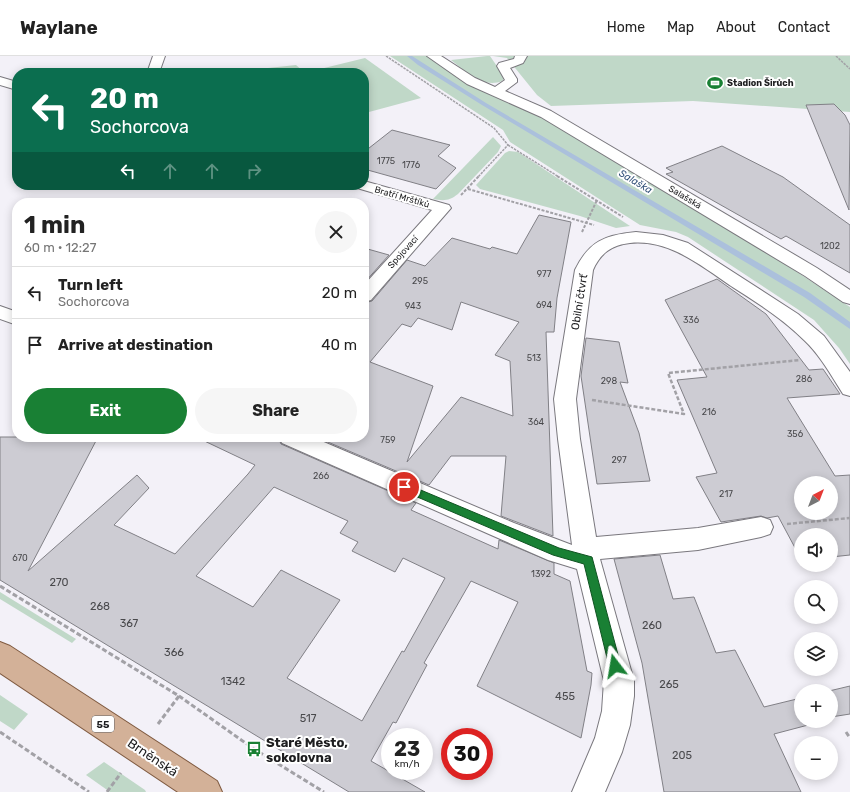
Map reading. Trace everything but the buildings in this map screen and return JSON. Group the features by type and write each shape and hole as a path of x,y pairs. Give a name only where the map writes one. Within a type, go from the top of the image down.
{"main road":[{"name":"Brněnská","path":"0,656 201,791"}],"street":[{"path":"155,68 159,56"},
{"name":"Salašská","path":"433,56 464,77 546,114 804,268 850,298"},
{"path":"495,92 511,82 511,79 503,66 519,61 521,56"},
{"path":"0,81 12,85"},
{"name":"Bratří Mrštíků","path":"369,187 443,208"},
{"name":"Spojovací","path":"369,290 443,208"},
{"name":"Obilní čtvrť","path":"588,792 604,761 611,740 619,701 619,681 586,555 569,439 565,396 585,265 592,254 599,247 610,242 633,238 655,239 683,247 787,315 813,336 830,358 850,389"},
{"path":"0,312 12,317"},
{"path":"302,442 557,552 586,555 698,539 761,527"}],"path":[{"path":"386,56 494,128 508,145 655,239"},
{"path":"836,56 850,69"},
{"path":"443,208 468,190 508,145"},
{"path":"468,190 586,222 633,238"},
{"path":"581,235 596,200"},
{"path":"565,396 684,414 668,373 830,358"},
{"path":"761,527 850,518"},
{"path":"0,586 179,696 254,749 324,792"},
{"path":"0,732 89,792"},
{"path":"846,732 850,738"}],"green space":[{"path":"390,56 428,56 472,85 536,114 785,264 850,307 850,364 839,348 814,320 688,237 676,232 640,225 510,142 503,130"},
{"path":"490,56 505,78 502,81 488,83 481,81 468,74 451,60"},
{"name":"Stadion Širůch","path":"493,56 850,56 850,112 693,101 551,106 537,95 507,58"},
{"path":"365,58 421,98 369,112 369,68 324,68"},
{"path":"296,65 300,68 268,68"},
{"path":"493,137 501,146 498,152 458,194 446,200 433,199"},
{"path":"509,151 518,152 630,226 616,228 580,216 480,189 476,185 505,153"},
{"path":"0,592 76,639 72,643 0,599"},
{"path":"0,695 28,714 14,730 0,721"},
{"path":"104,762 146,792 110,792 86,775"}],"waterway":[{"name":"Salaška","path":"409,56 484,104 807,295 850,326"}],"place":[{"name":"Stadion Širůch","path":"715,83"},
{"name":"Staré Město, sokolovna","path":"254,749"}],"route":[{"path":"404,487 557,552 573,558 588,561 615,666"}]}
